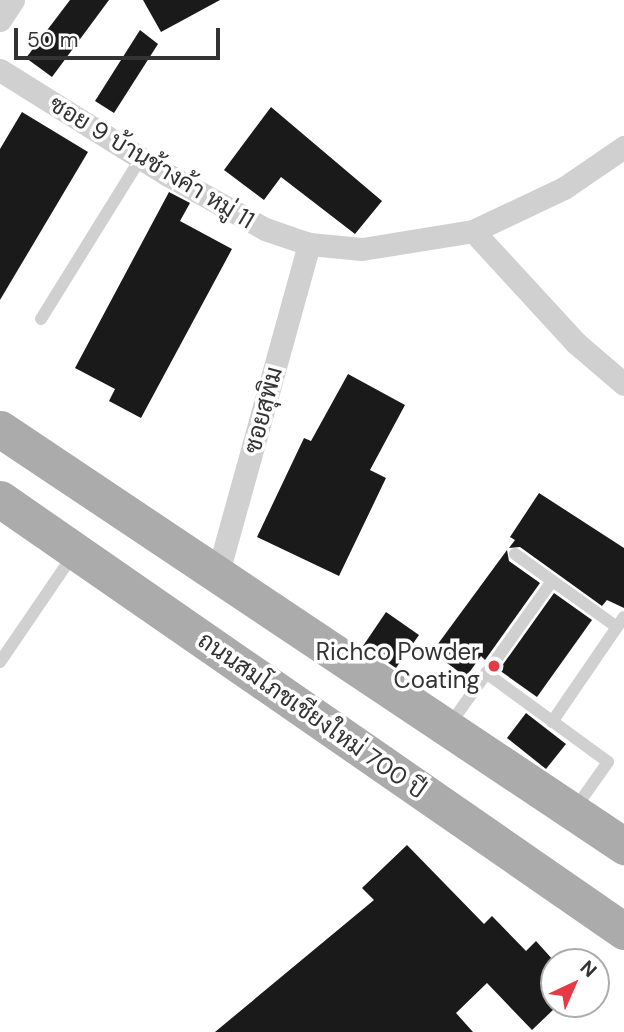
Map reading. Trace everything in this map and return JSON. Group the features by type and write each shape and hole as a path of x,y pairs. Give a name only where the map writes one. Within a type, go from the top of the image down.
{"main road":[{"path":"0,429 624,846"},
{"name":"ถนนสมโภชเชียงใหม่ 700 ปี","path":"0,499 624,931"}],"street":[{"path":"0,20 13,0"},
{"name":"ซอย 9 บ้านช้างค้า หมู่ 11","path":"0,71 141,158 265,229 309,244 362,249 473,232 564,188 624,147"},
{"path":"473,232 576,343 624,384"},
{"name":"ซอยสุพิม","path":"217,576 309,244"}],"lane":[{"path":"41,319 141,158"},
{"path":"0,662 75,552"},
{"path":"515,554 552,581 620,622 552,722"},
{"path":"448,727 552,581"},
{"path":"486,673 608,762 573,812"}],"building":[{"path":"70,0 109,0 52,77 26,58"},
{"path":"143,0 220,0 161,32"},
{"path":"140,30 158,44 114,113 95,101"},
{"path":"271,107 382,201 355,234 281,177 264,200 224,170"},
{"path":"22,112 88,152 0,300 0,149"},
{"path":"169,192 190,203 180,221 232,249 141,418 109,401 115,389 75,368"},
{"path":"348,374 405,405 370,470 386,478 339,576 257,537 304,438 311,441"},
{"path":"539,493 624,548 624,608 607,600 602,606 520,547 509,548 515,540 510,537"},
{"path":"507,550 509,561 540,583 485,660 481,656 466,677 432,652"},
{"path":"554,593 592,620 537,697 499,670"},
{"path":"386,612 419,635 396,668 363,646"},
{"path":"526,713 566,744 546,769 507,738"},
{"path":"407,845 484,924 492,916 526,951 536,941 542,948 540,948 540,1018 545,1018 532,1030 487,983 456,1013 473,1032 215,1032 374,900 362,888"}],"place":[{"name":"Richco Powder Coating","path":"494,666"}]}
